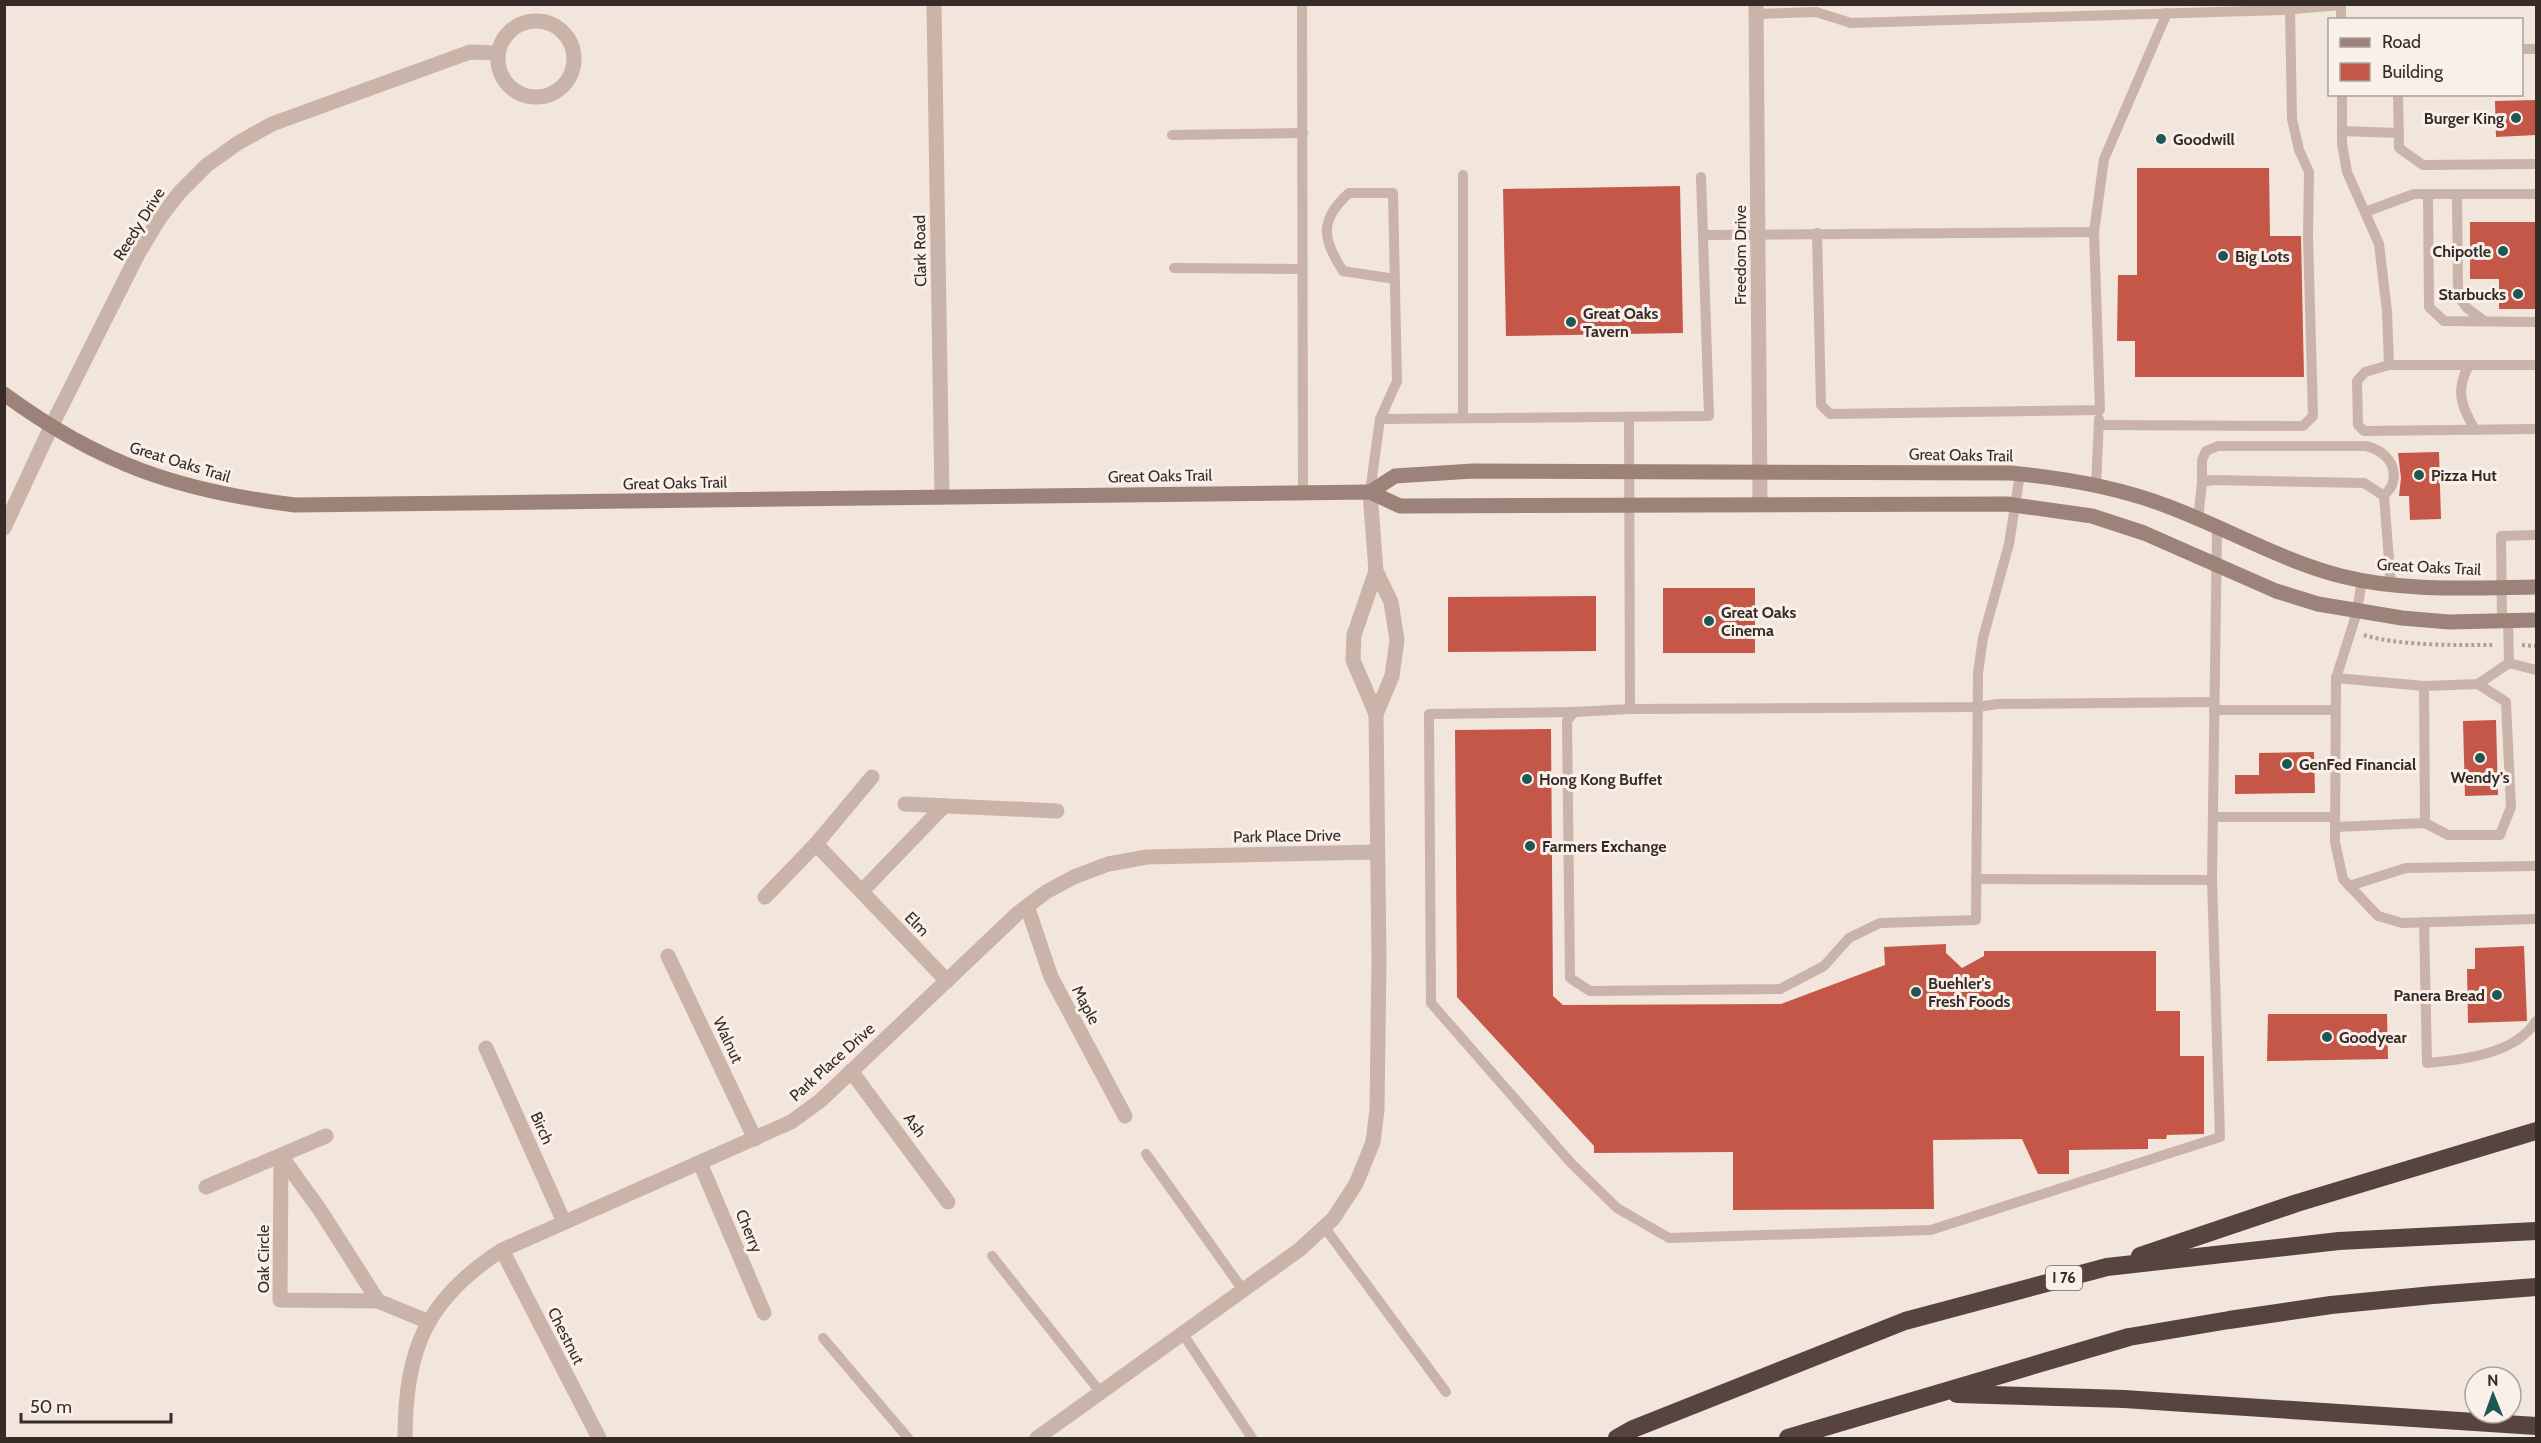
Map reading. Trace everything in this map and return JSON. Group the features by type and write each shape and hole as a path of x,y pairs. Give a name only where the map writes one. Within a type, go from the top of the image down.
{"highway":[{"path":"2107,1267 2297,1203 2536,1131"},
{"name":"I 76","path":"1617,1438 1633,1429 1905,1320 2107,1267 2339,1241 2536,1231"},
{"path":"1788,1438 2129,1337 2331,1305 2433,1294 2536,1287"},
{"path":"1941,1394 2124,1399 2536,1426"}],"street":[{"name":"Clark Road","path":"934,4 942,498"},
{"name":"Freedom Drive","path":"1756,9 1760,504"},
{"path":"534,21 546,22 558,28 567,37 574,61 565,84 555,92 531,97 519,94 509,86 498,65 498,52 502,40 521,24 534,21"},
{"name":"Reedy Drive","path":"4,528 51,427 154,227 180,192 207,165 238,143 272,124 470,52 498,52"},
{"name":"Great Oaks Trail","path":"4,394 51,427 91,449 152,475 195,489 240,499 295,506 1371,492 1400,506 2016,505 2092,516 2144,533 2276,591 2318,604 2357,612 2449,622 2536,620"},
{"name":"Great Oaks Trail","path":"1371,492 1395,476 1473,471 2020,474 2096,486 2147,499 2302,564 2362,580 2391,585 2536,587"},
{"path":"1371,492 1376,571 1391,602 1397,640 1392,676 1376,714"},
{"path":"1037,1438 1183,1334 1324,1228 1356,1184 1373,1142 1377,1110 1376,714 1353,660 1354,635 1376,571"},
{"path":"765,897 816,844 872,777"},
{"path":"905,804 1057,811"},
{"path":"862,891 944,806"},
{"name":"Elm","path":"816,844 947,981"},
{"name":"Park Place Drive","path":"405,1438 405,1403 409,1371 419,1341 453,1287 475,1268 502,1250 791,1122 813,1106 1027,906 1046,892 1074,877 1108,864 1148,856 1377,852"},
{"name":"Maple","path":"1027,906 1051,977 1125,1116"},
{"name":"Walnut","path":"668,956 755,1139"},
{"name":"Birch","path":"486,1048 564,1222"},
{"name":"Ash","path":"851,1071 948,1202"},
{"path":"206,1187 326,1136"},
{"path":"281,1156 320,1210 378,1301"},
{"name":"Oak Circle","path":"281,1156 280,1300 378,1301 429,1322"},
{"name":"Cherry","path":"700,1163 764,1313"},
{"name":"Chestnut","path":"502,1250 599,1438"}],"lane":[{"path":"1302,4 1303,493"},
{"path":"1756,9 1816,8 1851,23 2167,13 2345,4"},
{"path":"2099,425 2303,426 2313,416 2308,236 2309,172 2299,150 2292,119 2285,8"},
{"path":"2096,486 2100,410 2094,232 2104,159 2167,13"},
{"path":"2342,96 2342,131 2347,172 2379,244 2387,311 2389,365"},
{"path":"2398,96 2399,148 2423,165 2536,164"},
{"path":"2342,131 2398,133"},
{"path":"1172,135 1303,133"},
{"path":"1462,175 1463,418"},
{"path":"1380,419 1709,416 1701,177"},
{"path":"1371,492 1380,419 1397,381 1395,279 1393,193 1349,193 1335,206 1326,229 1328,249 1343,271 1395,279"},
{"path":"2365,212 2414,194 2536,194"},
{"path":"2428,194 2429,307 2444,321 2536,322"},
{"path":"2457,194 2458,296 2467,308 2484,321"},
{"path":"1703,235 2094,232"},
{"path":"1817,233 1821,405 1830,414 2100,410"},
{"path":"1174,268 1302,269"},
{"path":"2536,364 2389,365 2365,372 2357,381 2358,425 2364,431 2536,429"},
{"path":"2469,365 2461,380 2463,409 2475,430"},
{"path":"1629,417 1630,709"},
{"path":"2198,520 2202,460 2206,451 2218,446 2367,446 2378,448 2387,456 2392,467 2392,484 2384,496 2391,585"},
{"path":"1574,712 1567,721 1570,978 1590,991 1780,988 1824,966 1849,938 1880,923 1976,920 1978,673 1983,638 2009,544 2020,474"},
{"path":"2202,482 2212,480 2364,483 2384,496"},
{"path":"2217,528 2217,565 2214,706 2212,880 2220,1137 1931,1230 1669,1238 1617,1208 1571,1163 1431,1003 1429,714 1630,709 1978,707 1997,704 2214,706 2335,710"},
{"path":"2509,663 2502,588 2501,536 2536,535"},
{"path":"2362,580 2357,612 2336,678 2335,842 2343,879 2379,916 2402,923 2536,919"},
{"path":"2336,678 2424,686 2478,684 2509,663 2536,670"},
{"path":"2213,817 2425,823 2448,835 2500,835 2511,807 2506,702 2478,684"},
{"path":"2424,686 2425,823"},
{"path":"2349,886 2406,868 2536,866"},
{"path":"1976,879 2212,880"},
{"path":"2424,922 2427,1063 2465,1060 2497,1049 2519,1038 2531,1029 2536,1021"},
{"path":"1146,1154 1243,1290"},
{"path":"1324,1228 1446,1392"},
{"path":"992,1256 1101,1393"},
{"path":"1183,1334 1252,1438"},
{"path":"823,1338 908,1438"}],"path":[{"path":"2351,630 2374,638 2536,646"}],"building":[{"name":"Burger King","path":"2536,100 2536,135 2496,137 2495,101"},
{"name":"Big Lots","path":"2137,168 2269,168 2270,236 2301,236 2304,377 2135,377 2135,341 2117,341 2118,275 2137,275"},
{"path":"1680,186 1683,333 1506,336 1503,189"},
{"name":"Chipotle","path":"2470,222 2536,222 2536,309 2499,309 2499,279 2470,279"},
{"name":"Pizza Hut","path":"2439,452 2441,519 2410,520 2409,496 2399,496 2401,478 2398,453"},
{"name":"Great Oaks Cinema","path":"1663,588 1755,588 1755,653 1663,653"},
{"path":"1596,596 1596,651 1448,652 1448,597"},
{"name":"Wendy's","path":"2496,720 2498,795 2465,796 2463,721"},
{"path":"1551,729 1553,996 1563,1005 1781,1004 1885,965 1884,947 1946,944 1946,953 1962,968 1984,956 1984,951 2156,951 2156,1011 2180,1011 2180,1056 2204,1056 2204,1134 2167,1135 2166,1139 2148,1139 2148,1149 2069,1150 2069,1174 2038,1174 2022,1139 1933,1140 1934,1209 1733,1210 1733,1152 1594,1153 1594,1146 1457,997 1455,730"},
{"name":"GenFed Financial","path":"2314,752 2315,793 2235,794 2235,775 2259,775 2259,753"},
{"name":"Panera Bread","path":"2524,946 2527,1021 2468,1023 2467,969 2475,969 2475,948"},
{"name":"Goodyear","path":"2268,1014 2387,1014 2388,1059 2267,1061"}],"place":[{"name":"Burger King","path":"2516,118"},
{"name":"Goodwill","path":"2161,139"},
{"name":"Chipotle","path":"2503,251"},
{"name":"Big Lots","path":"2223,256"},
{"name":"Starbucks","path":"2518,294"},
{"name":"Great Oaks Tavern","path":"1571,322"},
{"name":"Pizza Hut","path":"2419,475"},
{"name":"Great Oaks Cinema","path":"1709,621"},
{"name":"Wendy's","path":"2480,758"},
{"name":"GenFed Financial","path":"2287,764"},
{"name":"Hong Kong Buffet","path":"1527,779"},
{"name":"Farmers Exchange","path":"1530,846"},
{"name":"Buehler's Fresh Foods","path":"1916,992"},
{"name":"Panera Bread","path":"2497,995"},
{"name":"Goodyear","path":"2327,1037"}]}
